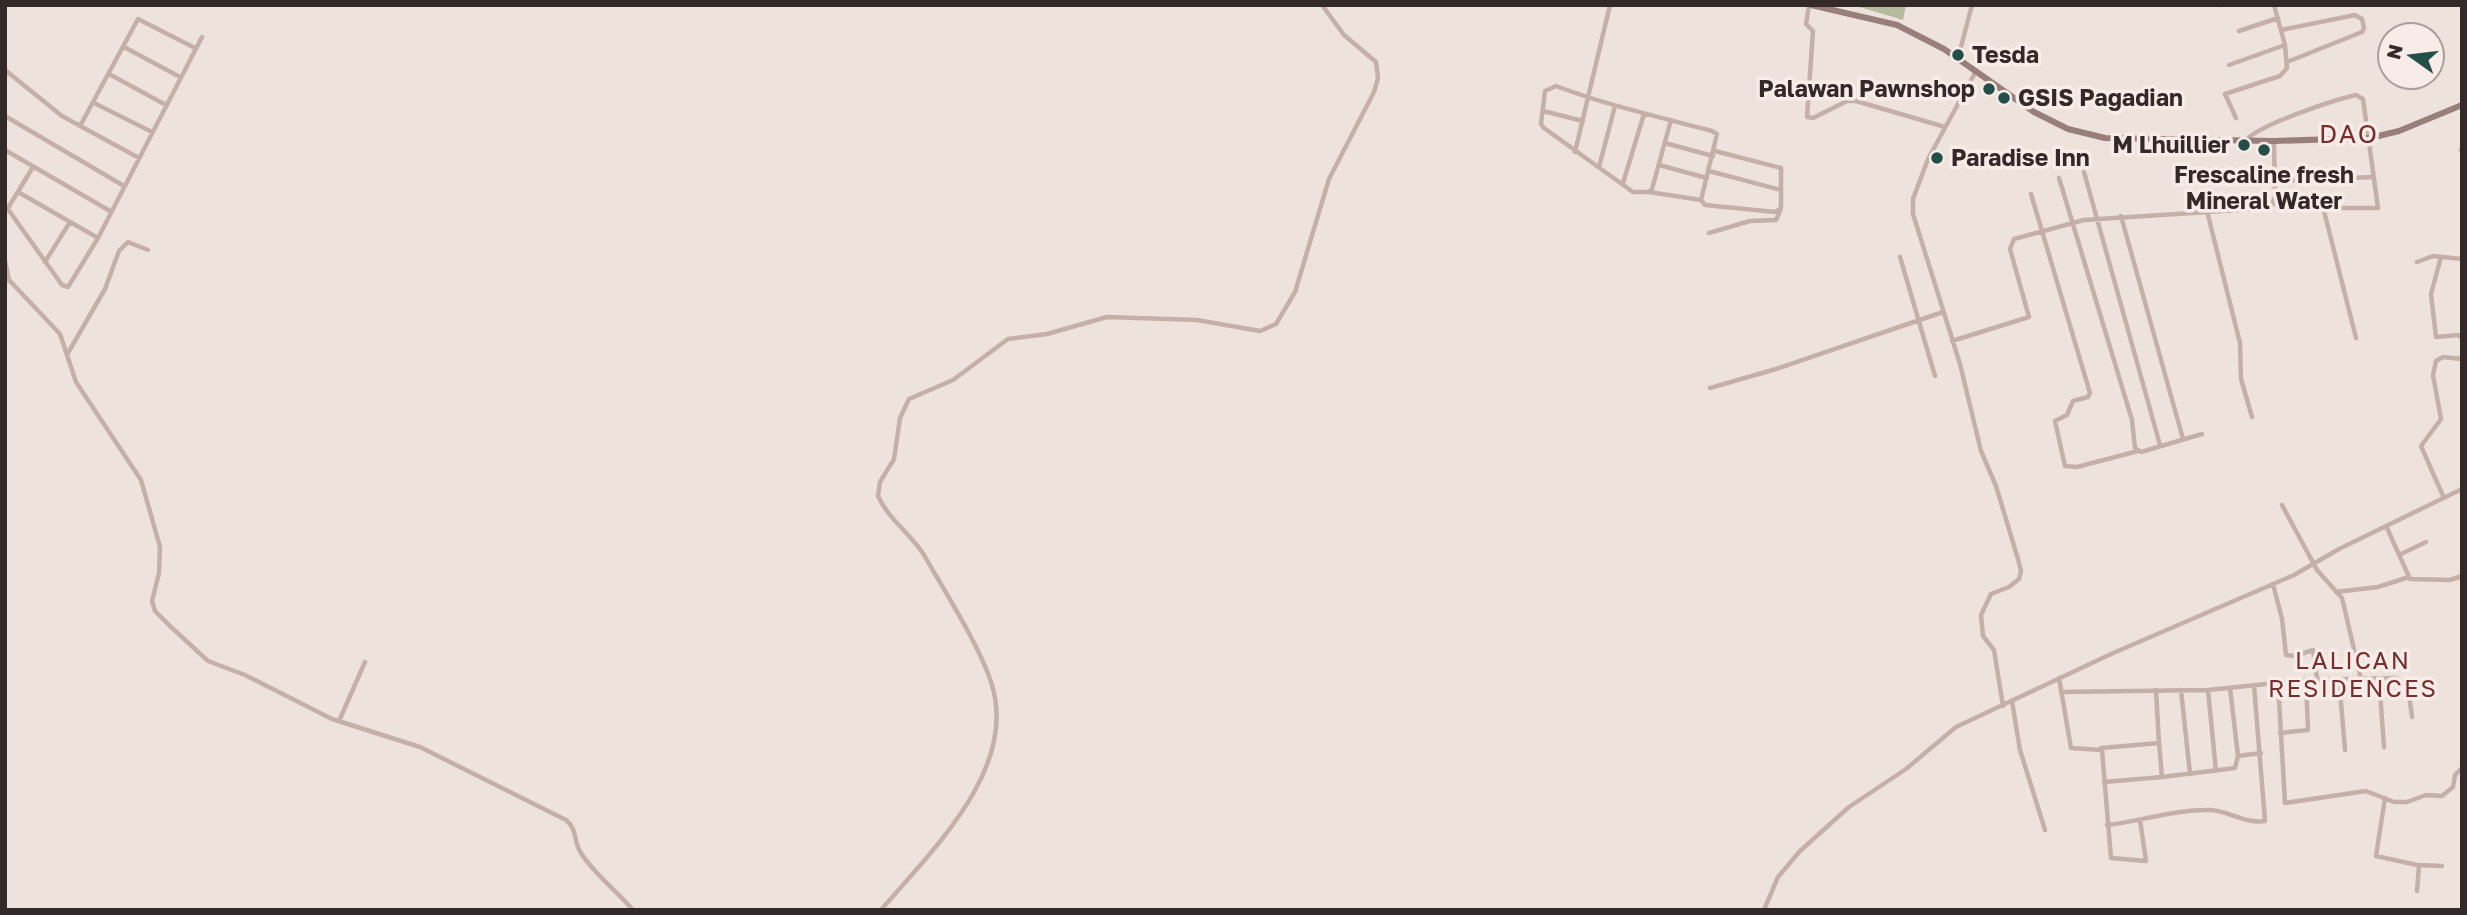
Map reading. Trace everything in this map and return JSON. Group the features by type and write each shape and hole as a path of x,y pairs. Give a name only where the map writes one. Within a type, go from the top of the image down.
{"street":[{"path":"881,910 952,824 984,779 991,754 996,708 991,680 927,561 878,496 880,481 897,447 903,408 920,392 942,386 980,363 1008,339 1047,334 1090,320 1178,318 1261,331 1276,324 1295,292 1329,179 1366,108 1378,78 1376,62 1344,35 1322,5"},
{"path":"1575,152 1610,5"},
{"path":"1945,127 1856,101 1847,101 1813,118 1807,117 1813,31 1806,24 1810,5 1897,26 1958,58 2034,112 2068,129 2091,135 2140,141 2370,138 2399,131 2462,105"},
{"path":"1958,58 1972,5"},
{"path":"2236,118 2225,94 2280,76 2287,62 2274,5"},
{"path":"2281,30 2355,15 2362,19 2364,28 2362,32 2287,62"},
{"path":"2239,31 2278,18"},
{"path":"80,126 138,19 195,48"},
{"path":"33,167 6,206 62,285 68,288 98,238 202,37"},
{"path":"2229,65 2285,46"},
{"path":"124,47 180,77"},
{"path":"5,70 62,116 139,158"},
{"path":"1976,71 1916,188 1912,206 1982,451 1996,486 2021,571 2014,584 1991,594 1981,615 1983,638 1994,650 2003,706"},
{"path":"109,75 166,105"},
{"path":"1701,200 1718,139 1715,132 1615,106 1556,86 1548,87 1542,126 1633,192 1701,200 1705,205 1780,210"},
{"path":"2244,141 2262,128 2356,95 2365,104 2378,208 2281,208 2274,203"},
{"path":"94,103 152,132"},
{"path":"1599,167 1615,106"},
{"path":"1543,111 1583,121"},
{"path":"1623,184 1644,114"},
{"path":"5,116 124,186"},
{"path":"1649,192 1660,165 1671,120"},
{"path":"1952,341 2029,317 2010,242 2073,221 2268,209 2274,203 2276,181 2274,141"},
{"path":"1665,143 1781,168 1782,190 1776,220 1750,221 1709,233"},
{"path":"5,150 110,211"},
{"path":"1660,165 1707,178"},
{"path":"1709,171 1782,190"},
{"path":"2084,172 2160,445"},
{"path":"2276,181 2374,177"},
{"path":"2059,178 2132,419 2138,451"},
{"path":"18,192 98,238"},
{"path":"2031,194 2090,393 2088,397 2073,401 2067,415 2055,421 2065,466 2077,467 2202,434"},
{"path":"2323,207 2356,338"},
{"path":"2207,211 2240,343 2241,379 2252,417"},
{"path":"2121,216 2183,439"},
{"path":"45,262 70,222"},
{"path":"68,354 105,289 120,248 128,242 148,250"},
{"path":"1900,257 1935,376"},
{"path":"2417,262 2429,257 2462,260"},
{"path":"2441,257 2431,294 2436,337 2458,335 2462,338"},
{"path":"5,261 9,280 55,327 68,354 76,382 141,480 152,512 161,561 152,601 155,611 208,661 339,721 420,747 566,820 575,829 577,846 584,858 633,910"},
{"path":"5,288 15,286"},
{"path":"1710,388 1776,369 1943,312"},
{"path":"2444,498 2421,446 2441,419 2432,375 2436,361 2443,356 2462,359"},
{"path":"1765,910 1772,887 1787,864 1824,828 1866,794 1914,763 1947,733 2059,678 2273,584 2462,489"},
{"path":"2281,505 2314,563 2342,598 2361,679"},
{"path":"2387,528 2409,577 2414,581 2429,578 2447,580 2462,576"},
{"path":"2399,555 2426,542"},
{"path":"2336,592 2378,587 2409,577"},
{"path":"2273,584 2282,619 2286,655 2295,656 2313,650 2317,679"},
{"path":"339,721 365,662"},
{"path":"2059,678 2071,748 2159,743"},
{"path":"2061,692 2208,690 2317,679 2379,678 2404,681 2408,687 2412,717"},
{"path":"2379,678 2384,747"},
{"path":"2339,679 2345,750"},
{"path":"2280,733 2308,730 2306,680"},
{"path":"2278,682 2285,803 2366,791 2401,802 2426,795 2444,795 2453,787 2455,775 2462,768"},
{"path":"2107,825 2164,814 2211,810 2240,819 2264,821 2254,685"},
{"path":"2104,782 2235,768 2238,756 2230,688"},
{"path":"2156,690 2162,777"},
{"path":"2181,690 2190,774"},
{"path":"2208,690 2216,771"},
{"path":"2012,701 2020,750 2045,830"},
{"path":"2100,748 2112,858 2145,862 2147,852 2140,820"},
{"path":"2238,756 2261,753"},
{"path":"2385,798 2376,856 2418,865 2442,866"},
{"path":"2417,891 2418,865"}],"green space":[{"path":"1853,5 1906,5 1903,20"}],"place":[{"name":"Tesda","path":"1958,55"},
{"name":"Palawan Pawnshop","path":"1989,89"},
{"name":"GSIS Pagadian","path":"2004,98"},
{"name":"M Lhuillier","path":"2244,145"},
{"name":"Frescaline fresh Mineral Water","path":"2264,150"},
{"name":"Paradise Inn","path":"1937,158"}],"district":[{"name":"DAO","path":"2349,134"},
{"name":"LALICAN RESIDENCES","path":"2353,675"}]}
